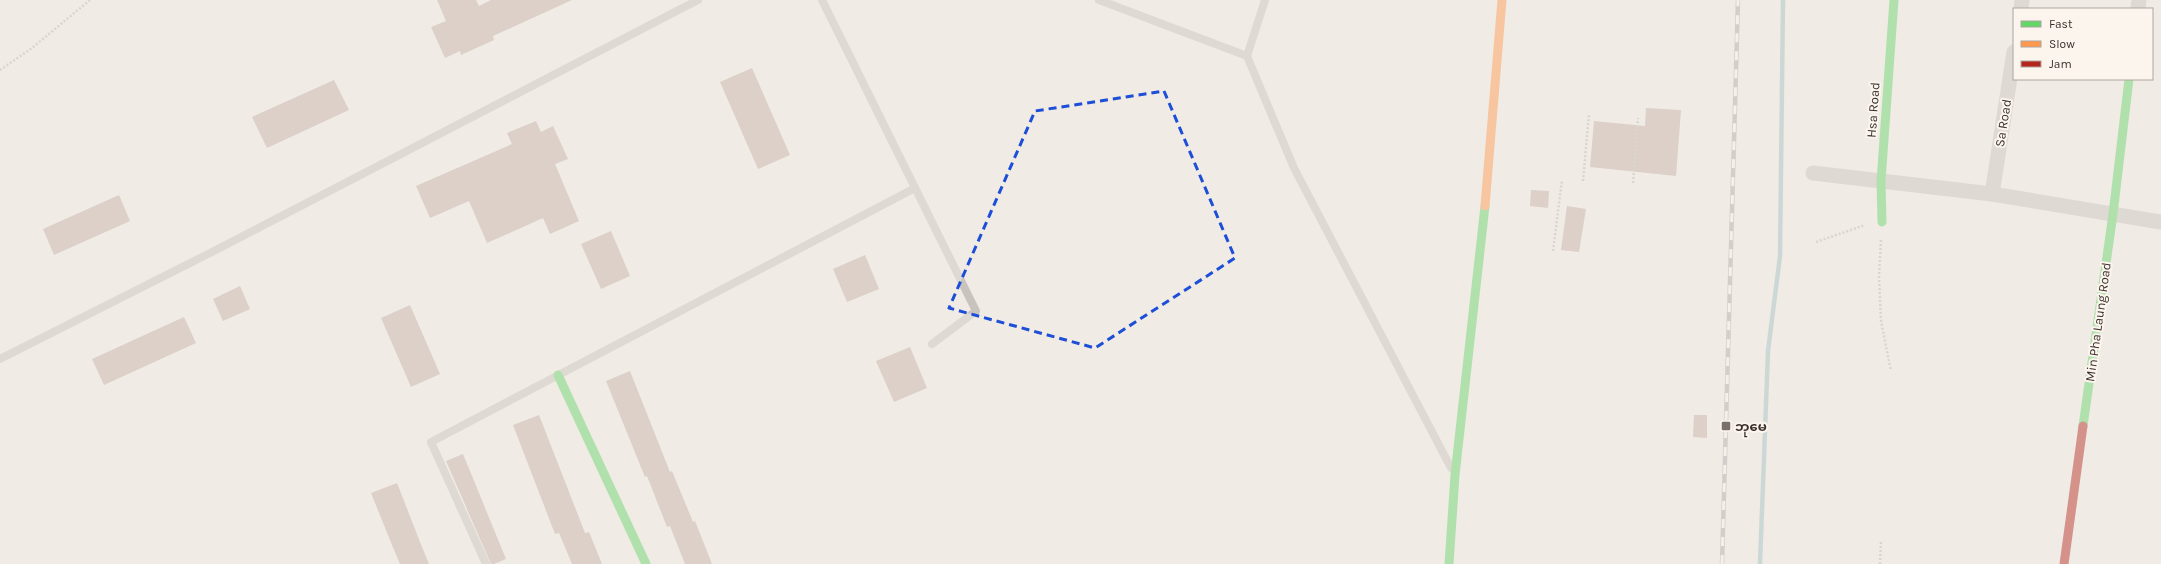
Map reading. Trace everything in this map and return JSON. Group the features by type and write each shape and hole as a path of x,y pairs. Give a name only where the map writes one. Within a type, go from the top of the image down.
{"street":[{"path":"1449,564 1455,475 1488,178 1502,0"},
{"name":"Hsa Road","path":"1882,222 1881,181 1894,0"},
{"name":"Sa Road","path":"1992,194 2013,58"},
{"name":"Min Pha Laung Road","path":"2064,564 2113,214 2129,80"},
{"path":"1813,173 1992,194 2161,222"},
{"path":"558,375 646,564"}],"lane":[{"path":"0,360 698,0"},
{"path":"822,0 976,311 932,344"},
{"path":"1099,0 1247,56"},
{"path":"1264,0 1247,56 1294,168 1455,475"},
{"path":"486,564 432,442 915,188"}],"path":[{"path":"0,70 32,48 90,0"},
{"path":"1583,181 1589,114"},
{"path":"1633,183 1638,118"},
{"path":"1553,251 1562,180"},
{"path":"1816,242 1844,231 1882,222 1879,276 1881,322 1891,371"},
{"path":"1880,564 1882,540"}],"highlighted area":[{"path":"1164,91 1235,258 1095,348 949,308 1035,111"}],"building":[{"path":"437,0 476,0 479,6 491,0 572,0 493,36 494,40 461,55 460,51 445,58 431,27 446,21"},
{"path":"752,68 790,155 758,169 720,82"},
{"path":"334,80 349,110 267,148 252,117"},
{"path":"1646,108 1681,110 1676,176 1590,167 1594,121 1645,126"},
{"path":"536,121 541,132 553,126 568,159 555,164 579,221 550,234 543,218 487,243 469,201 430,218 416,186 512,144 507,133"},
{"path":"1531,190 1549,191 1548,208 1530,206"},
{"path":"119,195 130,221 54,255 43,229"},
{"path":"1567,206 1586,209 1579,252 1561,250"},
{"path":"611,231 630,276 601,289 581,244"},
{"path":"865,255 879,289 847,302 833,269"},
{"path":"240,286 250,309 223,321 213,299"},
{"path":"410,305 440,374 411,387 381,318"},
{"path":"184,317 196,343 104,385 92,359"},
{"path":"910,347 927,388 894,402 876,361"},
{"path":"630,371 670,472 672,471 693,522 695,521 712,564 685,564 670,526 667,527 647,476 645,477 606,381"},
{"path":"539,415 585,533 589,532 602,564 572,564 559,533 555,534 513,425"},
{"path":"1694,415 1707,415 1707,438 1693,437"},
{"path":"463,454 506,559 494,564 491,564 446,461"},
{"path":"397,483 429,564 400,564 371,493"}],"waterway":[{"path":"1760,564 1768,351 1780,256 1783,0"}],"railway":[{"path":"1722,564 1738,0"}],"traffic: fast":[{"path":"1882,222 1881,181 1894,0"},
{"path":"2083,426 2113,214 2129,80"},
{"path":"1449,564 1455,475 1485,206"},
{"path":"558,375 646,564"}],"traffic: slow":[{"path":"1485,206 1502,0"}],"traffic: jam":[{"path":"2064,564 2083,426"}],"place":[{"name":"ဘုမေ","path":"1726,426"}]}
